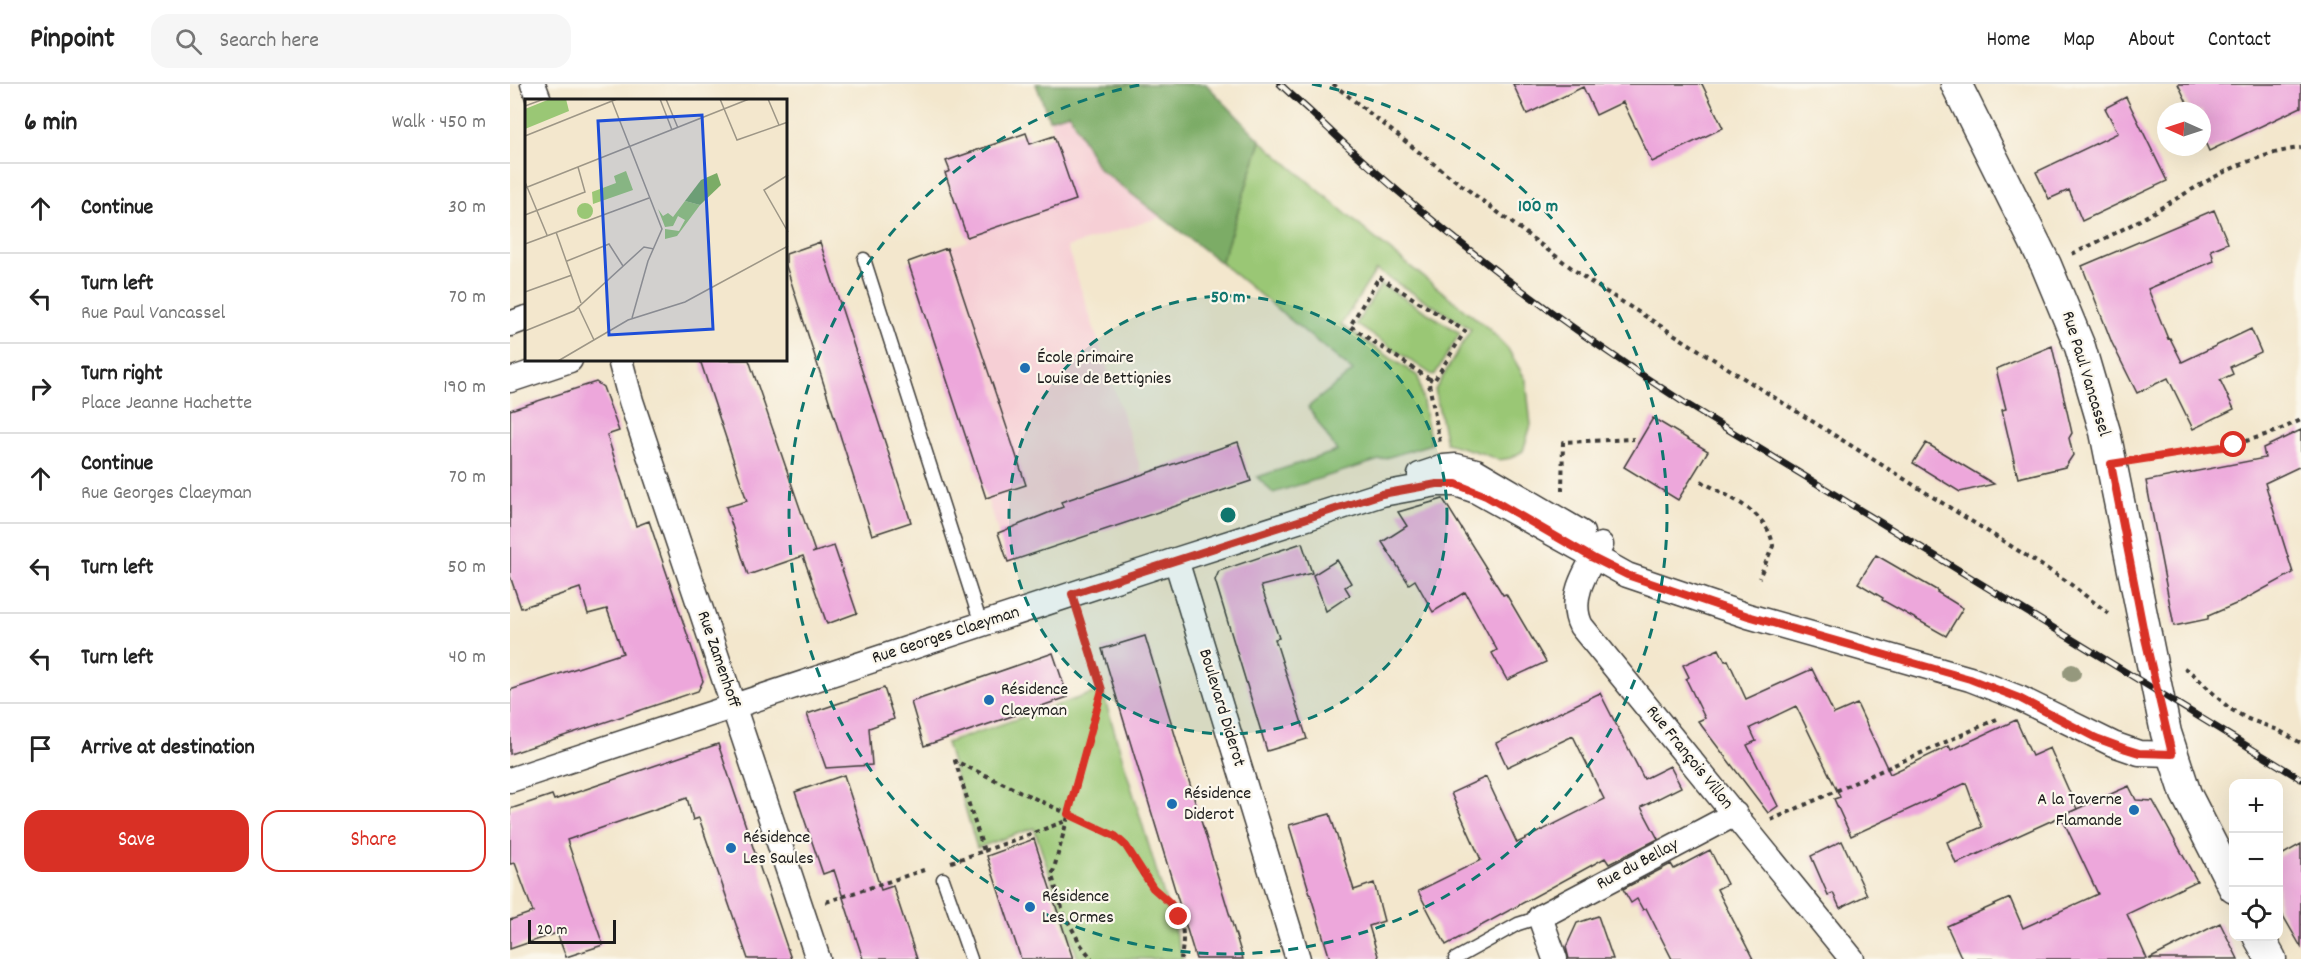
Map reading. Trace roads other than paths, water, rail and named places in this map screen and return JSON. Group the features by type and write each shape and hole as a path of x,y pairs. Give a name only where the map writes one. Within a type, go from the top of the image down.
{"street":[{"path":"533,84 539,99"},
{"name":"Rue Paul Vancassel","path":"1956,84 2046,265 2086,367 2104,432 2145,638 2172,754 2194,812 2233,887"},
{"path":"510,324 525,318"},
{"path":"510,380 564,362"},
{"name":"Rue Zamenhoff","path":"621,362 631,401 818,959"},
{"path":"1382,494 1415,477 1444,467 1466,467 1476,471 1597,551 1627,575 1758,619 1970,679 2031,704 2113,744 2139,753 2172,754"},
{"path":"1382,494 1448,483 1467,487 1597,551"},
{"name":"Rue Georges Claeyman","path":"510,780 1382,494"},
{"name":"Rue François Villon","path":"1597,551 1583,577 1577,597 1576,617 1581,626 1852,959"},
{"name":"Boulevard Diderot","path":"1176,560 1298,959"},
{"name":"Rue du Bellay","path":"1540,917 1742,822"},
{"path":"1540,917 1555,959"},
{"path":"2261,941 2271,959"}],"lane":[{"path":"864,260 981,624"},
{"path":"943,879 971,959"},
{"name":"Rue du Bellay","path":"1455,959 1518,924 1540,917"}],"railway":[{"path":"1280,84 1403,196 1448,233 1493,269 1635,370 1683,402 2301,779"}],"place":[{"name":"École primaire Louise de Bettignies","path":"1025,368"},
{"name":"Résidence Claeyman","path":"989,700"},
{"name":"Résidence Diderot","path":"1172,804"},
{"name":"A la Taverne Flamande","path":"2134,810"},
{"name":"Résidence Les Saules","path":"731,848"},
{"name":"Résidence Les Ormes","path":"1030,907"}]}
